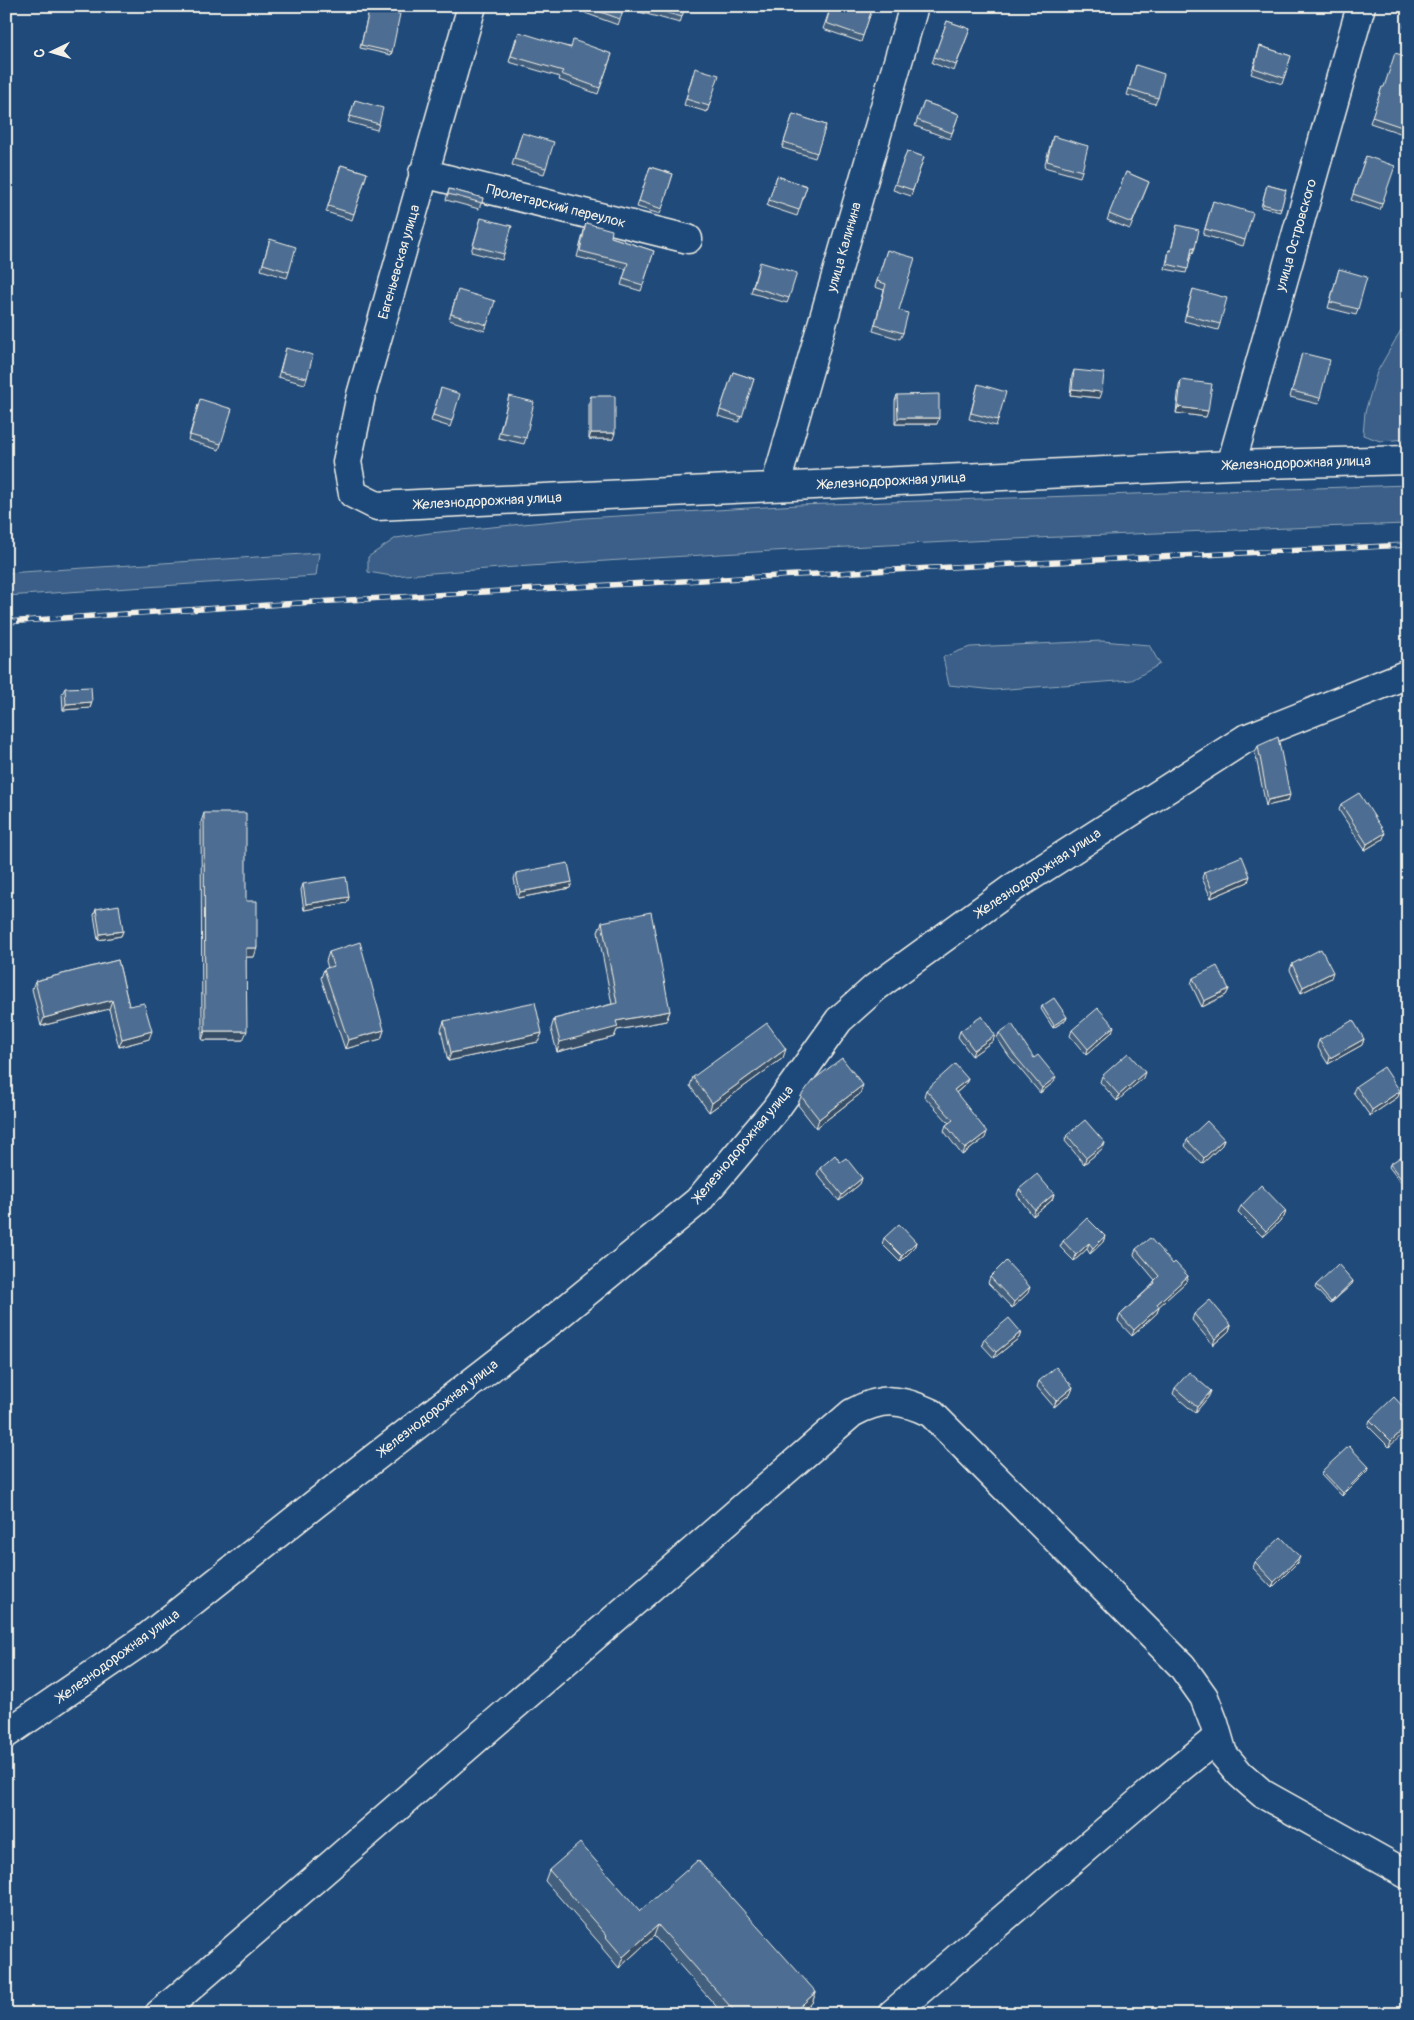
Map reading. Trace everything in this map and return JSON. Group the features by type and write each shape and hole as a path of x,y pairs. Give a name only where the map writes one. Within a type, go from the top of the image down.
{"street":[{"name":"Евгеньевская улица","path":"377,506 353,494 347,462 361,395 472,6"},
{"name":"улица Калинина","path":"775,487 914,6"},
{"name":"улица Островского","path":"1231,465 1361,6"},
{"name":"Пролетарский переулок","path":"423,173 688,239"},
{"name":"Железнодорожная улица","path":"377,506 1231,465 1408,460"},
{"name":"Железнодорожная улица","path":"6,1734 145,1639 555,1318 698,1201 775,1110 839,1020 876,987 1011,889 1245,740 1408,674"},
{"path":"160,2014 845,1420 869,1404 887,1401 917,1406 931,1414 1182,1666 1204,1697 1223,1754 1240,1774 1263,1794 1408,1875"},
{"path":"892,2014 1218,1736"}],"shaded area":[{"path":"1401,330 1408,330 1408,439 1380,441 1363,435 1365,412 1377,372"},
{"path":"1408,485 1408,524 900,544 646,558 392,576 368,572 368,557 396,538 585,518 798,505"},
{"path":"319,553 316,576 6,596 6,573"},
{"path":"1102,641 1149,645 1160,664 1132,680 994,690 949,685 943,657 970,647"}],"building":[{"path":"587,6 625,6 620,19"},
{"path":"642,6 685,6 682,17"},
{"path":"831,6 873,6 863,36 826,23"},
{"path":"370,7 400,14 392,52 361,45"},
{"path":"947,21 970,29 956,65 934,57"},
{"path":"519,32 571,48 573,40 612,54 600,88 561,74 563,71 511,56"},
{"path":"1260,46 1291,56 1284,78 1254,68"},
{"path":"1395,53 1408,57 1408,76 1402,94 1408,96 1408,120 1405,128 1372,117"},
{"path":"1136,65 1164,74 1158,98 1129,89"},
{"path":"695,68 719,75 709,106 686,99"},
{"path":"355,100 383,108 379,124 350,116"},
{"path":"924,102 959,114 952,133 917,120"},
{"path":"793,114 826,125 817,153 784,142"},
{"path":"522,133 554,142 546,168 514,159"},
{"path":"1053,136 1088,146 1082,171 1047,161"},
{"path":"907,151 924,157 913,190 895,184"},
{"path":"1366,156 1395,166 1382,204 1353,194"},
{"path":"341,165 367,173 354,214 328,206"},
{"path":"650,167 673,174 662,209 639,201"},
{"path":"1126,172 1149,182 1132,223 1109,214"},
{"path":"777,176 807,186 799,210 769,200"},
{"path":"1267,185 1286,190 1281,209 1262,204"},
{"path":"449,189 483,198 482,203 448,194"},
{"path":"1213,201 1253,213 1245,240 1205,229"},
{"path":"481,218 512,226 504,254 473,246"},
{"path":"586,223 612,230 611,237 654,251 643,285 623,279 628,263 580,251"},
{"path":"1177,225 1199,230 1195,248 1192,247 1188,269 1167,264 1169,250 1171,251"},
{"path":"270,239 296,247 289,272 263,264"},
{"path":"887,250 915,258 899,310 908,313 903,333 875,325 886,284 877,281"},
{"path":"760,262 797,273 789,298 753,287"},
{"path":"1339,269 1367,277 1358,309 1330,302"},
{"path":"1193,289 1227,298 1220,324 1186,315"},
{"path":"458,290 495,301 487,325 451,314"},
{"path":"286,348 313,355 307,378 280,372"},
{"path":"1302,353 1330,360 1320,398 1292,391"},
{"path":"1074,370 1104,373 1102,392 1072,389"},
{"path":"733,372 754,379 742,417 720,410"},
{"path":"1181,380 1212,384 1208,411 1178,407"},
{"path":"978,384 1006,392 998,420 971,413"},
{"path":"441,388 460,394 452,421 433,415"},
{"path":"939,394 939,418 898,418 897,395"},
{"path":"509,396 534,402 526,438 500,432"},
{"path":"591,396 615,396 615,433 591,433"},
{"path":"200,399 232,409 221,444 190,435"},
{"path":"91,687 92,702 66,704 65,688"},
{"path":"1278,737 1290,795 1268,800 1258,746"},
{"path":"1359,793 1385,833 1367,844 1341,804"},
{"path":"204,813 246,813 246,901 257,901 257,948 246,948 247,1031 205,1031"},
{"path":"6,839 8,839 9,858 6,858"},
{"path":"1242,856 1250,876 1213,892 1204,872"},
{"path":"568,863 572,882 520,892 516,873"},
{"path":"346,877 349,897 306,904 303,884"},
{"path":"119,905 123,931 100,934 96,909"},
{"path":"651,912 670,1011 616,1021 618,1027 560,1042 554,1019 617,1003 602,922"},
{"path":"360,942 384,1030 348,1040 324,969 333,966 329,952"},
{"path":"1321,949 1333,972 1303,987 1292,964"},
{"path":"118,960 129,1006 144,1003 152,1031 122,1039 112,1000 44,1018 35,981"},
{"path":"1217,966 1229,989 1204,1001 1193,978"},
{"path":"1054,998 1067,1017 1054,1025 1042,1006"},
{"path":"535,1002 542,1033 451,1053 444,1021"},
{"path":"1098,1008 1114,1026 1088,1049 1072,1030"},
{"path":"982,1016 995,1035 974,1050 960,1031"},
{"path":"1353,1020 1364,1039 1330,1058 1319,1040"},
{"path":"767,1023 786,1049 712,1103 693,1077"},
{"path":"1012,1024 1034,1058 1038,1055 1056,1077 1042,1088 1011,1051 999,1033"},
{"path":"1128,1053 1145,1072 1119,1095 1102,1076"},
{"path":"842,1058 863,1085 819,1119 801,1096 812,1081"},
{"path":"955,1064 968,1079 954,1090 987,1132 965,1149 946,1125 953,1120 926,1090"},
{"path":"1384,1067 1400,1091 1372,1110 1356,1086"},
{"path":"1085,1120 1105,1143 1086,1158 1067,1135"},
{"path":"1207,1121 1224,1139 1204,1158 1187,1140"},
{"path":"835,1155 840,1162 846,1158 862,1178 842,1195 820,1168"},
{"path":"1402,1156 1408,1164 1408,1188 1390,1164"},
{"path":"1037,1174 1054,1194 1035,1210 1019,1189"},
{"path":"1261,1185 1286,1211 1266,1231 1241,1206"},
{"path":"1087,1218 1105,1236 1093,1248 1089,1243 1076,1255 1063,1241"},
{"path":"899,1224 916,1242 902,1256 884,1238"},
{"path":"1150,1238 1173,1264 1175,1262 1188,1276 1157,1304 1159,1307 1134,1330 1120,1315 1155,1283 1154,1281 1159,1276 1136,1249"},
{"path":"1006,1261 1030,1287 1014,1302 990,1277"},
{"path":"1338,1264 1353,1281 1331,1302 1316,1285"},
{"path":"1210,1300 1231,1325 1215,1339 1194,1314"},
{"path":"1009,1318 1021,1332 996,1352 984,1339"},
{"path":"1056,1367 1073,1387 1056,1401 1039,1381"},
{"path":"1189,1372 1211,1391 1197,1407 1175,1388"},
{"path":"1394,1397 1408,1412 1408,1425 1391,1441 1370,1420"},
{"path":"1349,1446 1369,1467 1343,1493 1322,1471"},
{"path":"1281,1537 1300,1557 1274,1582 1255,1562"},
{"path":"580,1843 640,1911 698,1860 816,1992 792,2014 737,2014 658,1925 623,1957 549,1870"}],"railway":[{"path":"6,622 707,580 1408,545"}]}
